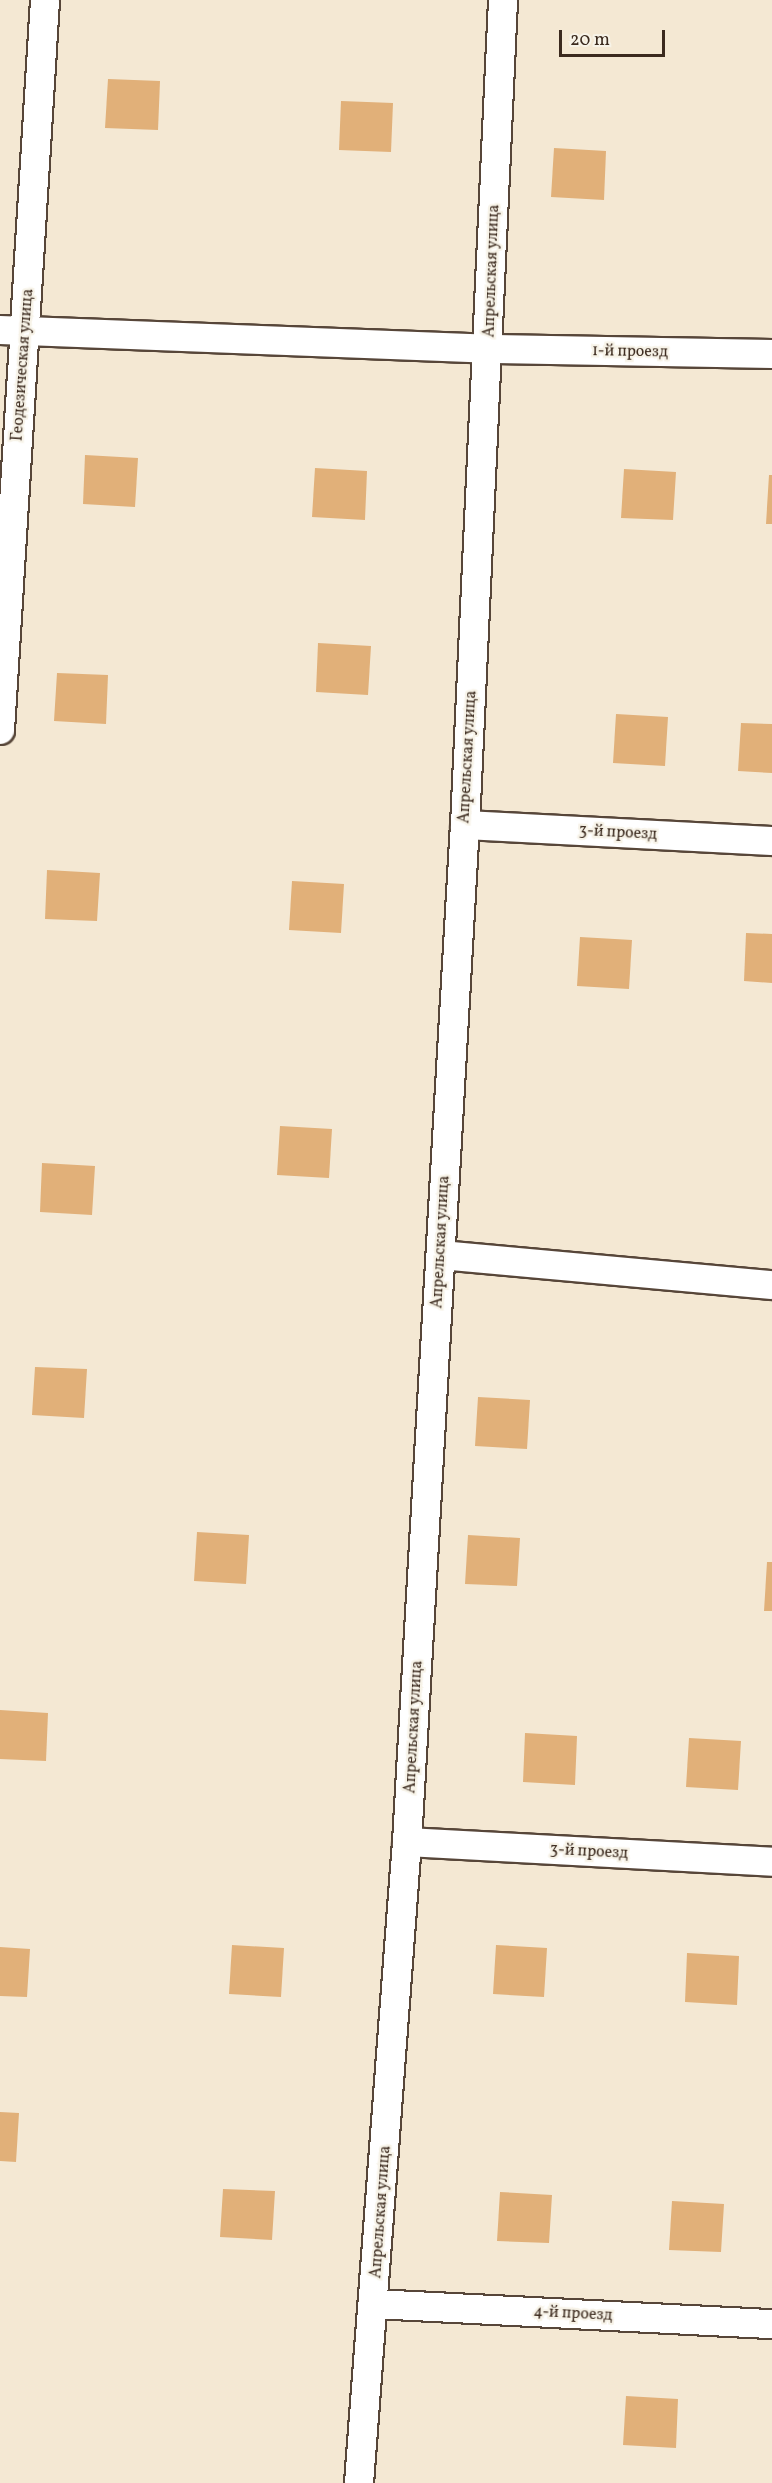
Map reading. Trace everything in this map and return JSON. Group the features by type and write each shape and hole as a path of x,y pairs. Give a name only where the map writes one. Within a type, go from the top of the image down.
{"street":[{"name":"Геодезическая улица","path":"0,730 13,330 45,0"},
{"name":"Апрельская улица","path":"359,2483 407,1842 465,825 489,349 503,0"},
{"name":"1-й проезд","path":"13,330 489,349 772,354"},
{"name":"3-й проезд","path":"465,825 772,841"},
{"path":"441,1255 772,1286"},
{"name":"3-й проезд","path":"407,1842 772,1862"},
{"name":"4-й проезд","path":"374,2304 772,2324"}],"building":[{"path":"108,79 160,81 158,130 105,128"},
{"path":"341,101 393,103 391,152 339,150"},
{"path":"554,148 606,151 604,200 551,197"},
{"path":"85,455 138,458 135,507 83,504"},
{"path":"315,468 367,471 365,520 312,517"},
{"path":"624,469 676,472 673,520 621,518"},
{"path":"769,475 772,475 772,524 766,524"},
{"path":"318,643 371,646 368,695 316,692"},
{"path":"57,673 108,675 106,724 54,721"},
{"path":"616,714 668,717 665,766 613,763"},
{"path":"741,723 772,724 772,773 738,771"},
{"path":"47,870 100,873 97,921 45,919"},
{"path":"292,881 344,884 341,933 289,930"},
{"path":"746,933 772,934 772,983 744,981"},
{"path":"580,937 632,940 629,989 577,986"},
{"path":"280,1126 332,1129 329,1178 277,1175"},
{"path":"42,1163 95,1166 92,1215 40,1212"},
{"path":"35,1367 87,1369 84,1418 32,1415"},
{"path":"478,1397 530,1400 527,1449 475,1446"},
{"path":"197,1532 249,1535 246,1584 194,1581"},
{"path":"468,1535 520,1538 517,1586 465,1584"},
{"path":"767,1562 772,1562 772,1611 764,1611"},
{"path":"0,1710 48,1713 46,1761 0,1759"},
{"path":"525,1733 577,1736 575,1785 523,1782"},
{"path":"689,1738 741,1741 738,1790 686,1787"},
{"path":"232,1945 284,1948 281,1997 229,1994"},
{"path":"496,1945 547,1948 544,1997 493,1994"},
{"path":"0,1947 30,1949 27,1997 0,1996"},
{"path":"687,1953 739,1956 737,2005 685,2002"},
{"path":"0,2112 19,2113 16,2162 0,2161"},
{"path":"223,2189 275,2191 272,2240 220,2237"},
{"path":"500,2192 552,2195 549,2243 497,2241"},
{"path":"672,2201 724,2204 721,2252 669,2250"},
{"path":"626,2396 678,2399 676,2448 623,2445"}]}
